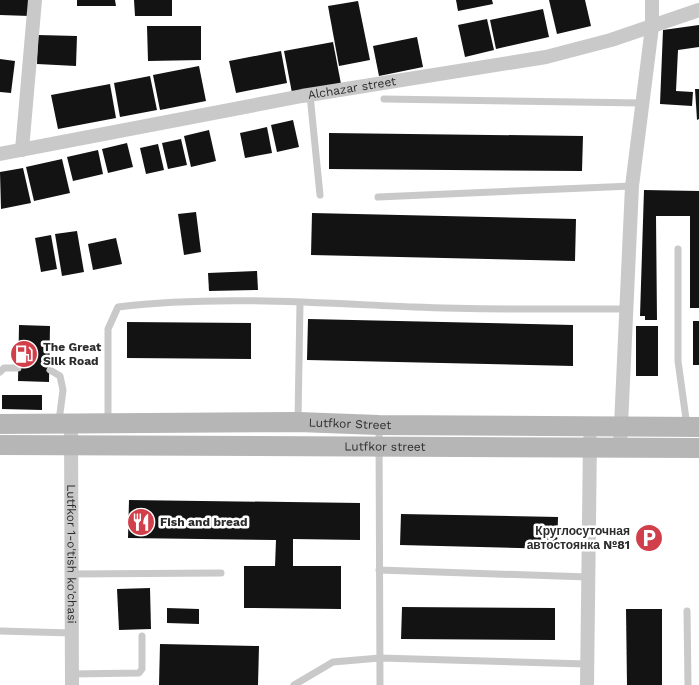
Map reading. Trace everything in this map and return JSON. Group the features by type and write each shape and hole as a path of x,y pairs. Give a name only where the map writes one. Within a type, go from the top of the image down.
{"main road":[{"name":"Lutfkor Street","path":"0,424 298,422 379,425 693,426"},
{"path":"0,445 71,446"},
{"name":"Lutfkor street","path":"71,446 699,448"}],"street":[{"path":"22,150 35,0"},
{"path":"620,447 632,186 652,28 652,0"},
{"name":"Alchazar street","path":"0,154 310,95 546,57 652,28 699,10"},
{"name":"Lutfkor 1-o'tish ko'chasi","path":"65,424 71,446 72,679"},
{"path":"587,685 591,426"}],"lane":[{"path":"310,95 320,196"},
{"path":"384,98 642,103"},
{"path":"378,197 632,186"},
{"path":"678,250 678,361 693,426"},
{"path":"108,424 108,329 118,307 157,302 300,302 480,310 626,309"},
{"path":"298,422 300,302"},
{"path":"0,372 4,368 18,368"},
{"path":"50,370 60,376 63,390 65,424"},
{"path":"379,425 380,685"},
{"path":"380,570 588,577"},
{"path":"72,574 220,573"},
{"path":"687,611 688,685"},
{"path":"0,631 72,633"},
{"path":"72,679 139,673 142,669 142,636"},
{"path":"294,685 333,662 380,658 587,664"}],"building":[{"path":"0,0 30,0 30,16 0,15"},
{"path":"77,0 115,0 116,6 77,6"},
{"path":"134,0 172,0 172,16 135,16"},
{"path":"456,0 492,0 493,4 458,11"},
{"path":"549,0 585,0 591,26 557,34"},
{"path":"358,1 370,60 339,66 328,6"},
{"path":"543,9 549,37 496,49 490,20"},
{"path":"487,19 494,50 465,57 458,25"},
{"path":"699,25 699,47 678,50 676,91 693,92 692,106 660,104 663,30"},
{"path":"147,26 201,26 201,60 148,61"},
{"path":"38,35 77,36 76,66 37,64"},
{"path":"417,37 423,67 379,76 373,46"},
{"path":"333,42 341,84 292,93 284,51"},
{"path":"281,51 287,83 236,93 229,61"},
{"path":"0,59 15,61 11,93 0,92"},
{"path":"199,66 206,101 160,110 153,75"},
{"path":"150,76 157,110 120,117 114,83"},
{"path":"110,84 116,118 58,129 51,95"},
{"path":"695,89 699,89 699,119 697,120"},
{"path":"293,120 299,147 277,152 271,125"},
{"path":"267,127 272,153 245,158 240,133"},
{"path":"209,130 216,161 191,167 184,136"},
{"path":"329,133 583,136 582,171 329,169"},
{"path":"181,139 187,165 168,169 162,143"},
{"path":"127,143 133,167 108,173 102,149"},
{"path":"158,144 164,170 146,174 140,148"},
{"path":"98,150 103,174 73,181 67,157"},
{"path":"62,159 70,193 34,201 26,167"},
{"path":"23,168 31,203 1,209 0,172"},
{"path":"644,190 699,191 699,308 690,308 690,216 656,216 657,320 645,320 645,316 640,316"},
{"path":"196,212 201,252 184,255 178,214"},
{"path":"312,213 576,219 575,261 311,255"},
{"path":"77,231 84,272 62,276 55,234"},
{"path":"51,235 57,269 41,272 35,238"},
{"path":"116,238 122,264 93,270 88,244"},
{"path":"257,271 258,290 209,291 208,273"},
{"path":"308,319 573,325 573,366 307,360"},
{"path":"693,321 699,321 699,365 693,365"},
{"path":"127,322 251,323 251,359 127,358"},
{"path":"19,325 50,326 49,382 18,381"},
{"path":"636,326 658,326 658,376 636,376"},
{"path":"2,395 42,395 42,410 2,409"},
{"path":"129,500 360,503 360,540 293,539 293,566 341,566 341,609 244,608 244,566 275,566 276,540 128,538"},
{"path":"401,514 558,517 557,549 400,545"},
{"path":"150,588 151,629 119,630 117,589"},
{"path":"402,607 555,608 555,640 401,639"},
{"path":"167,608 199,609 199,624 167,623"},
{"path":"626,609 662,609 662,685 627,685"},
{"path":"160,644 259,646 258,685 159,685"}],"place":[{"name":"The Great Silk Road","path":"24,354"},
{"name":"Fish and bread","path":"141,522"},
{"name":"Круглосуточная автостоянка №81","path":"649,538"}]}
